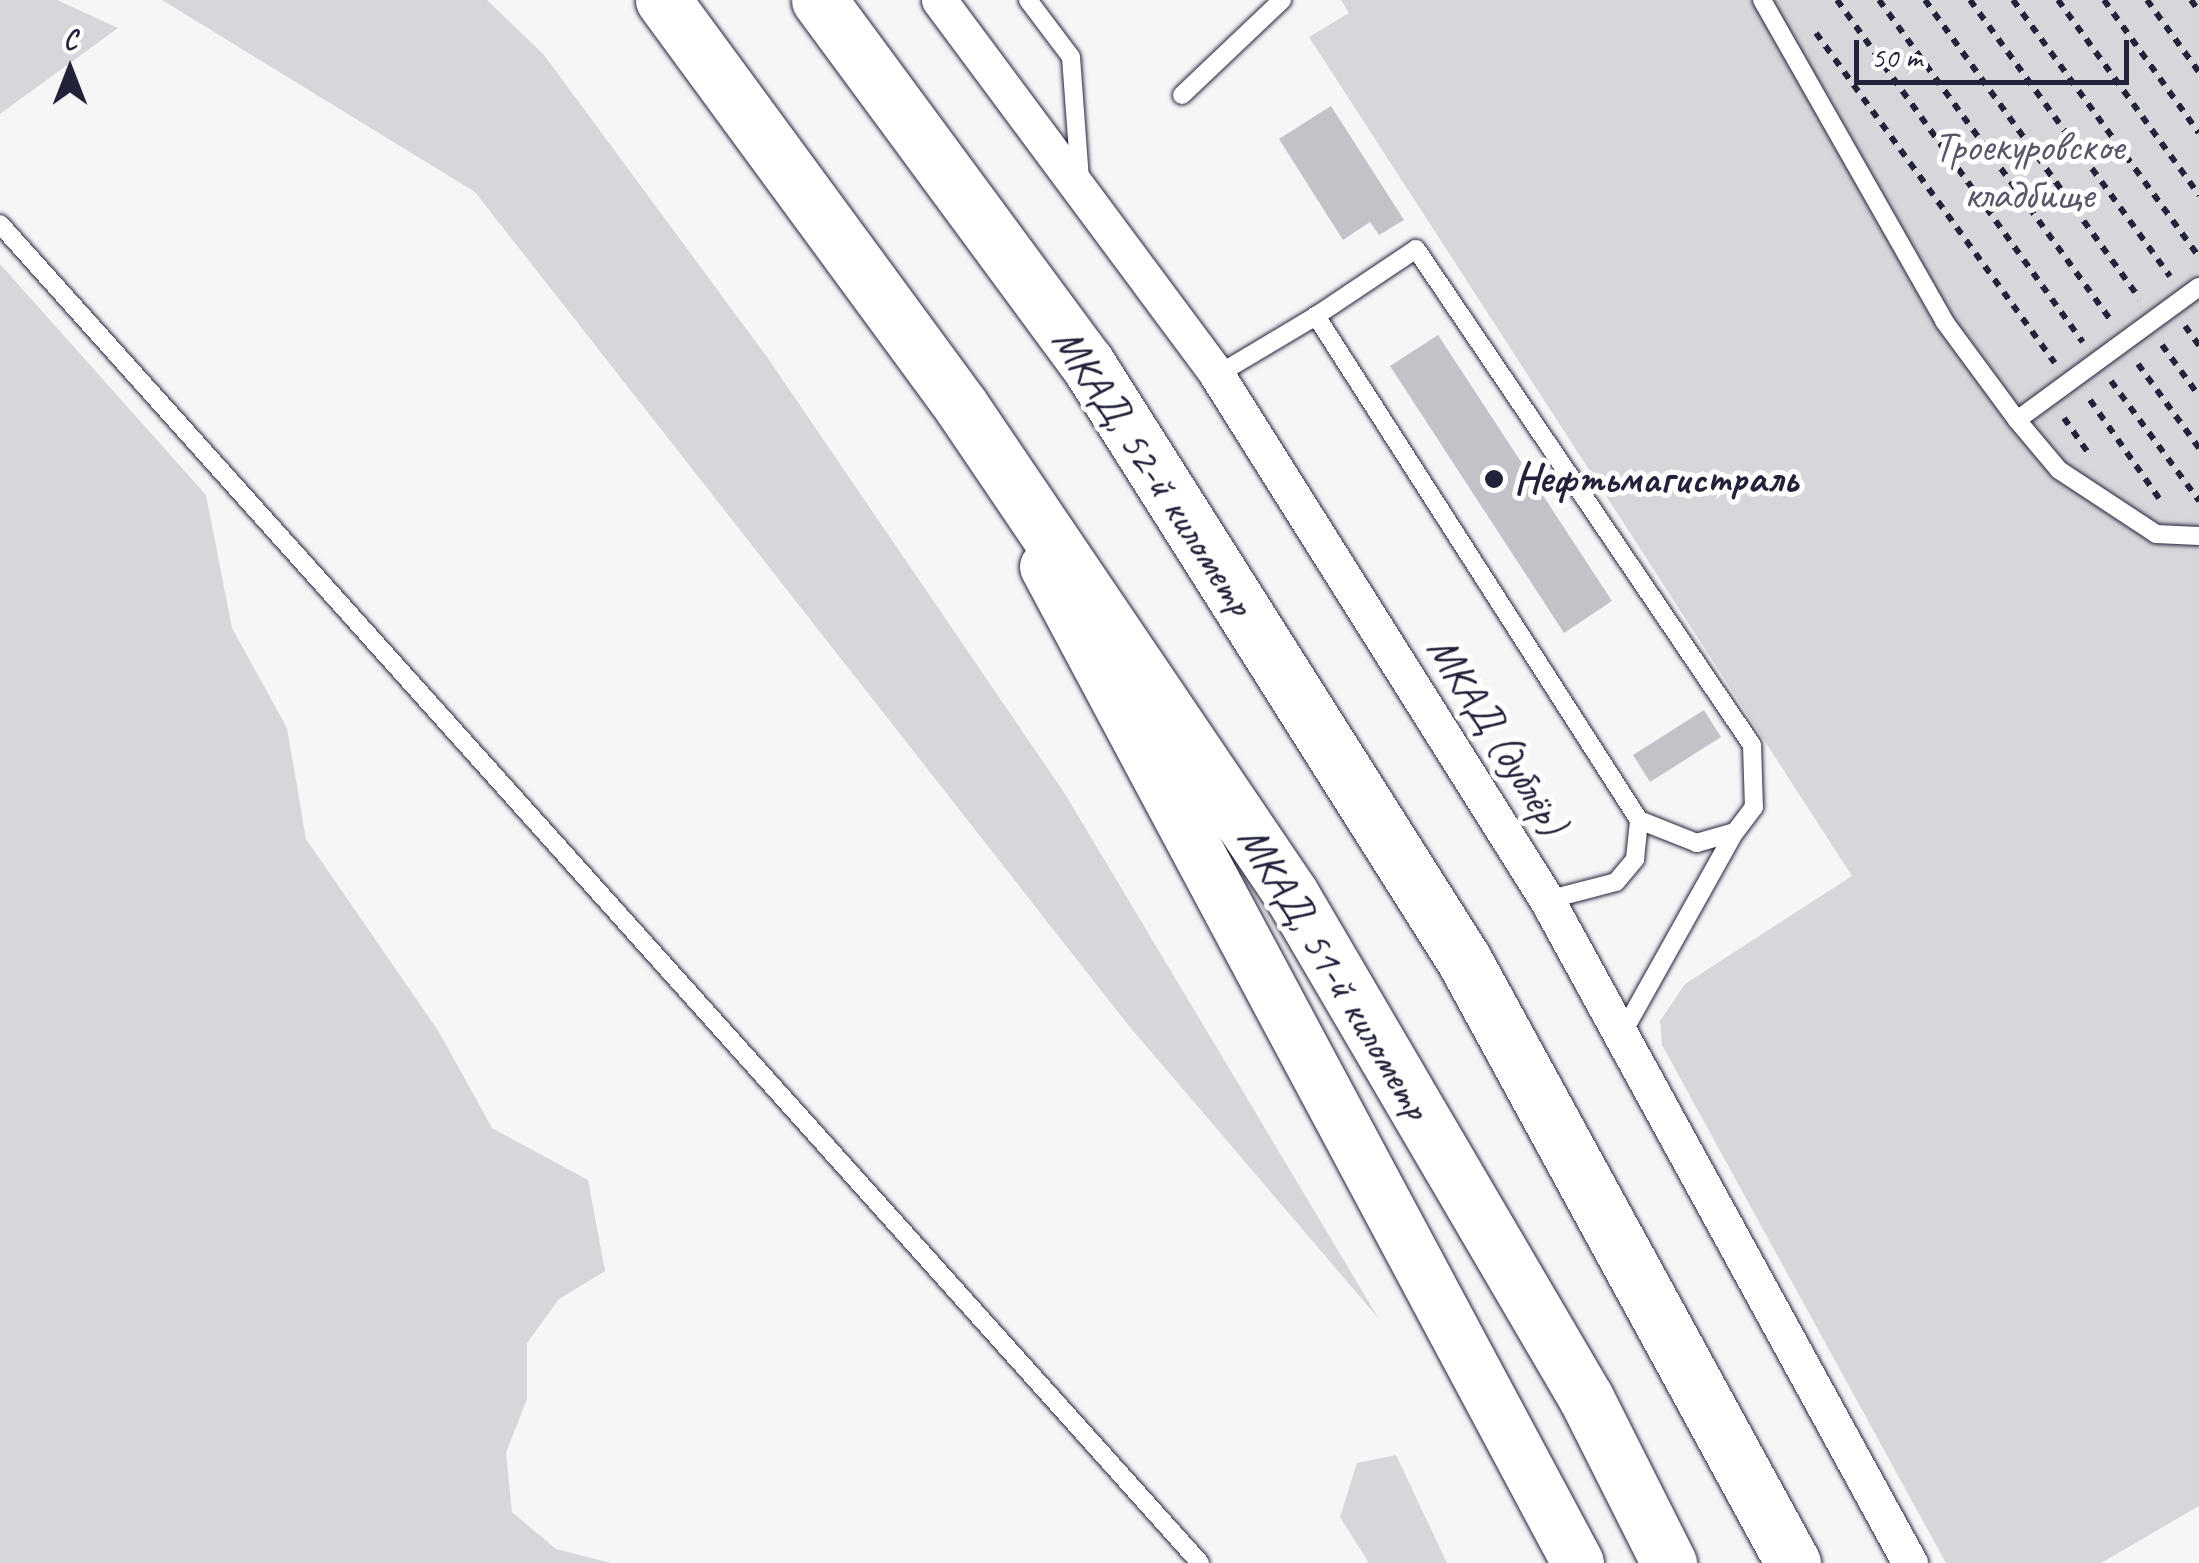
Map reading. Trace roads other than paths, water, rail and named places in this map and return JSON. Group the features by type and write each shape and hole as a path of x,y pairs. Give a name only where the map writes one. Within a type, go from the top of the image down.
{"highway":[{"path":"662,0 961,406"},
{"name":"МКАД, 52-й километр","path":"819,0 1087,364 1464,960 1793,1563"},
{"name":"МКАД, 51-й километр","path":"961,406 1291,894 1586,1398 1669,1563"}],"street":[{"name":"МКАД (дублёр)","path":"939,0 1218,375 1547,900 1623,1032 1910,1563"},
{"path":"961,406 1578,1563"}],"lane":[{"path":"1028,0 1071,57 1080,185"},
{"path":"1182,95 1282,0"},
{"path":"1762,0 1934,305 2017,420 2059,470 2156,534 2192,535"},
{"path":"0,224 1200,1563"},
{"path":"1218,375 1416,250 1752,746 1754,807 1735,832 1623,1032"},
{"path":"2017,420 2192,292"},
{"path":"1316,316 1639,820 1697,843 1735,832"},
{"path":"1547,900 1616,882 1635,860 1639,820"}],"place":[{"name":"Нефтьмагистраль","path":"1494,479"}],"park label":[{"name":"Троекуровское кладбище","path":"2029,171"}]}
